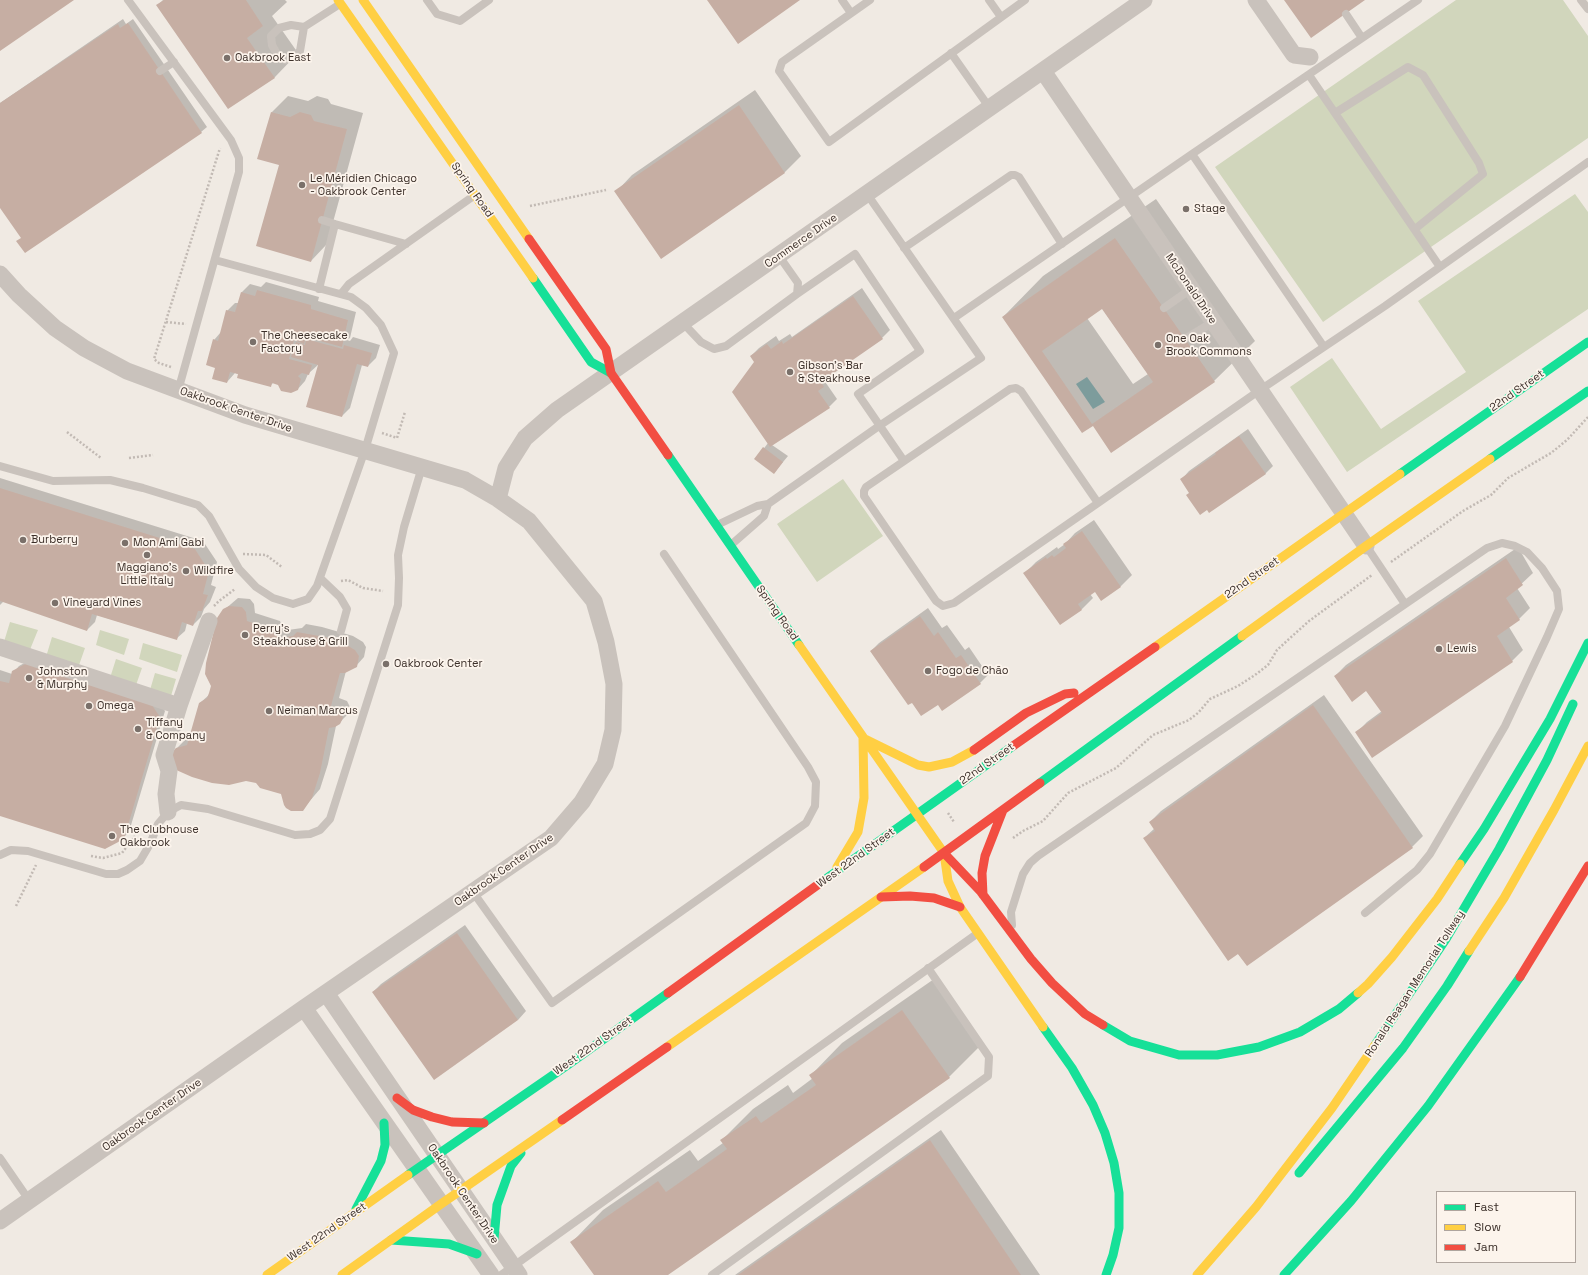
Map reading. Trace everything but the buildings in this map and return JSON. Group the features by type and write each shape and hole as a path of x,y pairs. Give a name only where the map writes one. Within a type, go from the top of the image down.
{"main road":[{"name":"Spring Road","path":"363,0 606,349 611,373 944,853 983,895 1012,934 1052,983 1085,1014 1130,1041 1179,1055 1217,1055 1259,1047 1300,1032 1339,1009 1368,984 1392,958 1437,898 1484,829 1522,766 1571,679 1588,643"},
{"name":"Spring Road","path":"339,2 476,195 591,362 611,373"},
{"name":"22nd Street","path":"917,814 1091,690 1588,342"},
{"path":"342,1275 460,1190 944,853 1366,546 1588,391"},
{"path":"832,875 858,832 864,798 863,738 918,765 929,767 944,764 952,762 973,751 1026,713 1065,694 1091,690"},
{"name":"Ronald Reagan Memorial Tollway","path":"1197,1275 1256,1207 1332,1108 1446,939 1499,849 1547,760 1577,693"},
{"name":"Ronald Reagan Memorial Tollway","path":"1295,1178 1389,1065 1447,986 1504,898 1588,746"},
{"path":"983,895 982,873 985,856 1003,810"},
{"name":"West 22nd Street","path":"266,1275 436,1155 569,1064 917,814"},
{"path":"944,853 948,881 960,907 1072,1068 1093,1105 1105,1133 1114,1163 1119,1193 1119,1228 1113,1255 1106,1275"},
{"path":"1284,1275 1351,1201 1428,1106 1531,961 1572,895 1588,866"},
{"path":"881,897 910,896 934,898 960,907"},
{"path":"397,1098 413,1110 432,1118 452,1122 484,1123"},
{"path":"354,1213 381,1161 385,1145 384,1123"},
{"path":"494,1239 497,1204 504,1184 511,1166 529,1143"},
{"path":"1201,1275 1270,1205"},
{"path":"391,1240 449,1244 477,1254"}],"street":[{"name":"Commerce Drive","path":"611,373 1144,0"},
{"path":"1256,0 1294,55 1314,63"},
{"name":"McDonald Drive","path":"1043,71 1366,546"},
{"name":"Oakbrook Center Drive","path":"0,274 19,295 47,321 84,348 127,371 245,415 466,480 498,499 529,521 594,601 606,642 614,684 613,730 605,764 582,802 551,838 304,1008 0,1221"},
{"path":"498,499 506,468 525,438 557,410 611,373"},
{"path":"168,812 166,794 169,771 164,755 208,621"},
{"path":"0,647 179,706"},
{"name":"Oakbrook Center Drive","path":"326,993 494,1239 511,1272"},
{"name":"Oakbrook Center Drive","path":"304,1008 491,1275"}],"lane":[{"path":"128,0 231,140 240,158 239,172 178,391"},
{"path":"427,0 437,14 460,21 489,0"},
{"path":"842,0 851,14"},
{"path":"870,0 782,62 779,72 829,142 1025,0"},
{"path":"989,0 1001,17"},
{"path":"954,318 1309,75 1314,63 1362,38 1418,0"},
{"path":"1582,0 1588,9"},
{"path":"304,28 291,25 279,28 271,36 272,45 278,56 285,60 292,58 300,51 304,28 339,2"},
{"path":"1346,14 1362,38"},
{"path":"951,53 989,108"},
{"path":"160,71 174,62"},
{"path":"1335,113 1408,67 1423,75 1479,163 1483,174 1415,229"},
{"path":"1309,75 1440,267"},
{"path":"1192,154 1324,347"},
{"path":"1098,503 1021,391 1016,388 1010,389 866,487 864,490 864,496 936,601 942,606 954,603 1440,267 1588,162"},
{"path":"904,248 1011,175 1019,177 1062,244"},
{"path":"716,525 757,506 768,504 879,426 981,358 867,194"},
{"path":"341,294 349,284 476,195"},
{"path":"322,220 406,244"},
{"path":"319,288 335,224"},
{"path":"683,323 701,342 714,349 726,346 855,254 920,351 858,394 904,461"},
{"path":"780,256 798,283 797,294"},
{"path":"0,466 53,481 110,480 143,488 198,505 209,516 239,569 256,587 273,598 293,604 308,599 317,586 365,450 394,353 381,325 351,297 215,260"},
{"path":"1164,308 1191,289"},
{"path":"1185,339 1213,322"},
{"path":"0,854 11,850 28,851 106,874 118,874 140,861 150,844 158,824 168,812 181,805 208,808 295,834 310,834 320,830 330,819 398,605 398,555 404,527 422,467"},
{"path":"730,545 764,516 768,504"},
{"path":"1012,934 1012,912 1023,874 1030,863 1038,856 1487,548 1502,542 1515,546 1527,552 1542,568 1557,591 1559,609 1505,726 1430,854 1417,870 1365,913"},
{"path":"1366,546 1405,604"},
{"path":"473,892 552,1003 806,823 815,806 816,782 808,767 664,554"},
{"path":"320,578 340,597 346,609 341,631"},
{"path":"511,1272 978,933"},
{"path":"712,1275 988,1076 989,1057 928,968"},
{"path":"0,1158 29,1200"}],"path":[{"path":"171,367 159,363 154,359 220,148"},
{"path":"530,206 606,190"},
{"path":"166,322 196,326"},
{"path":"382,433 397,438 405,412"},
{"path":"1401,555 1463,511 1491,495 1508,478 1550,453 1566,440 1588,417"},
{"path":"67,432 101,458"},
{"path":"129,458 153,455"},
{"path":"241,554 266,555 282,567"},
{"path":"341,581 348,580 363,588 383,591"},
{"path":"1008,844 1023,831 1043,821 1068,793 1116,768 1153,736 1189,720 1198,713 1210,699 1238,686 1255,675 1268,665 1277,650 1309,621 1363,581"},
{"path":"208,621 212,610 219,601 235,589"},
{"path":"938,799 964,838"},
{"path":"90,855 103,858 122,853 135,836"},
{"path":"16,906 37,863"}],"green space":[{"path":"1456,0 1563,0 1588,36 1588,138 1323,322 1215,167"},
{"path":"1575,194 1588,212 1588,309 1347,472 1290,387 1332,358 1381,429 1466,372 1418,301"},
{"path":"843,479 883,536 817,582 777,524"},
{"path":"10,622 38,630 29,652 3,645"},
{"path":"100,630 129,639 124,655 96,645"},
{"path":"52,637 85,648 78,668 46,657"},
{"path":"143,643 182,655 177,672 139,659"},
{"path":"116,659 142,668 136,685 110,678"},
{"path":"155,673 176,679 171,696 150,690"}],"water":[{"path":"1087,377 1105,402 1093,409 1076,384"}],"traffic: fast":[{"path":"533,278 591,362 611,373"},
{"path":"1400,474 1588,342"},
{"path":"1490,459 1588,391"},
{"path":"668,455 799,645"},
{"path":"1040,783 1242,636"},
{"path":"1460,864 1484,829 1550,719 1588,643"},
{"path":"1375,1045 1446,939 1499,849 1547,760 1573,704"},
{"path":"823,881 1013,746"},
{"path":"1299,1173 1403,1048 1447,986 1469,951"},
{"path":"1284,1275 1351,1201 1428,1106 1520,977"},
{"path":"408,1175 569,1064 668,993"},
{"path":"1103,1025 1130,1041 1179,1055 1217,1055 1259,1047 1300,1032 1339,1009 1358,993"},
{"path":"1043,1027 1072,1068 1093,1105 1105,1133 1114,1163 1119,1193 1119,1228 1113,1255 1106,1275"},
{"path":"356,1209 381,1161 385,1145 384,1123"},
{"path":"494,1239 497,1205 511,1166 521,1153"},
{"path":"391,1240 449,1244 477,1254"}],"traffic: slow":[{"path":"338,0 533,278"},
{"path":"363,0 529,239"},
{"path":"1242,636 1366,546 1490,459"},
{"path":"1155,647 1400,474"},
{"path":"799,645 944,853"},
{"path":"837,867 858,832 864,798 863,738 918,765 929,767 952,762 974,750"},
{"path":"1469,951 1504,898 1588,746"},
{"path":"944,853 948,881 960,907 1043,1027"},
{"path":"1358,993 1392,957 1437,899 1460,864"},
{"path":"667,1047 924,867"},
{"path":"1197,1275 1256,1207 1332,1108 1375,1045"},
{"path":"342,1275 562,1120"},
{"path":"267,1275 408,1175"}],"traffic: jam":[{"path":"529,239 606,349 611,373 668,455"},
{"path":"1013,746 1155,647"},
{"path":"974,750 1026,713 1065,694 1074,693"},
{"path":"924,867 1040,783"},
{"path":"983,895 982,873 985,856 1003,810"},
{"path":"944,853 981,892 1031,959 1052,983 1085,1014 1103,1025"},
{"path":"1520,977 1588,866"},
{"path":"668,993 823,881"},
{"path":"881,897 910,896 934,898 960,907"},
{"path":"562,1120 667,1047"},
{"path":"397,1098 413,1110 432,1117 452,1122 484,1123"}],"place":[{"name":"Oakbrook East","path":"227,58"},
{"name":"Le Méridien Chicago - Oakbrook Center","path":"302,185"},
{"name":"Stage","path":"1186,209"},
{"name":"The Cheesecake Factory","path":"253,342"},
{"name":"One Oak Brook Commons","path":"1158,345"},
{"name":"Gibson's Bar & Steakhouse","path":"790,372"},
{"name":"Burberry","path":"23,540"},
{"name":"Mon Ami Gabi","path":"125,543"},
{"name":"Maggiano's Little Italy","path":"147,555"},
{"name":"Wildfire","path":"186,571"},
{"name":"Vineyard Vines","path":"55,603"},
{"name":"Perry's Steakhouse & Grill","path":"245,635"},
{"name":"Lewis","path":"1439,649"},
{"name":"Oakbrook Center","path":"386,664"},
{"name":"Fogo de Chão","path":"928,671"},
{"name":"Johnston & Murphy","path":"29,678"},
{"name":"Omega","path":"89,706"},
{"name":"Neiman Marcus","path":"269,711"},
{"name":"Tiffany & Company","path":"138,729"},
{"name":"The Clubhouse Oakbrook","path":"112,836"}]}
